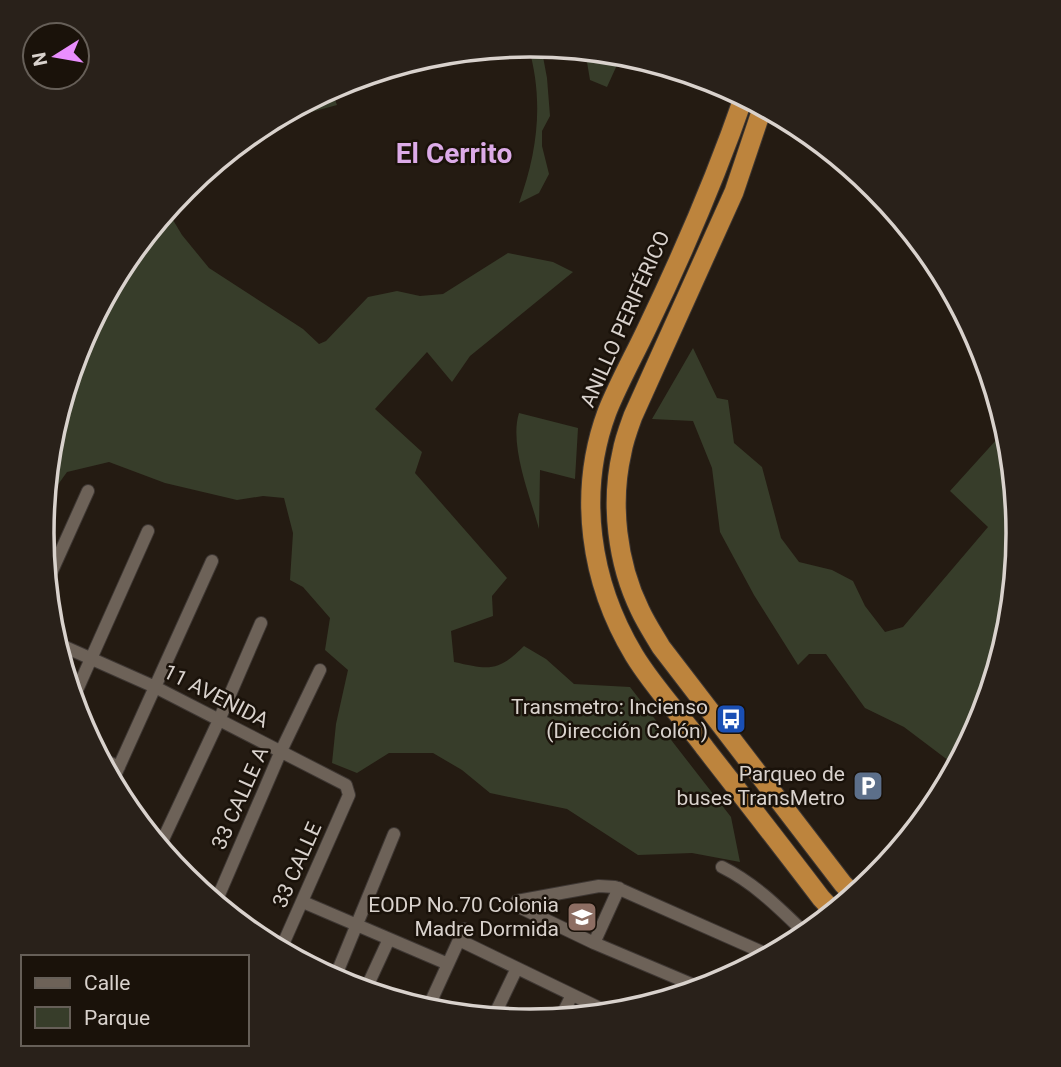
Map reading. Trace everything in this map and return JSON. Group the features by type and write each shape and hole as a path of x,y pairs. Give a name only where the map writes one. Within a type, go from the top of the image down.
{"highway":[{"name":"ANILLO PERIFÉRICO","path":"740,106 649,326 606,414 593,469 593,547 604,591 636,658 828,905"},
{"path":"760,116 734,192 638,404 622,452 617,489 618,527 622,559 630,586 640,612 662,648 848,889"}],"street":[{"path":"55,564 88,491"},
{"path":"79,685 148,531"},
{"path":"117,771 212,561"},
{"path":"164,837 261,623"},
{"name":"11 AVENIDA","path":"68,648 155,687 341,781 346,785 349,795"},
{"name":"33 CALLE A","path":"219,894 281,751 320,670"},
{"path":"114,765 119,767"},
{"name":"33 CALLE","path":"285,941 349,795"},
{"path":"339,969 394,834"},
{"path":"722,867 746,879 764,893 798,927"},
{"path":"688,983 594,943 516,904 520,899 599,886 619,888 760,951"},
{"path":"594,943 619,888"},
{"path":"303,902 448,964"},
{"path":"432,1000 462,935 517,968 595,1006"},
{"path":"370,981 389,939"},
{"path":"497,1009 517,968"},
{"path":"565,1009 572,995"}],"green space":[{"path":"531,57 543,57 550,116 542,131 542,146 549,174 539,193 519,203 531,164 537,125"},
{"path":"587,60 617,65 607,87 590,80"},
{"path":"335,100 337,105 306,113"},
{"path":"172,219 209,268 303,329 319,344 326,341 368,297 397,291 420,296 443,294 508,253 553,262 573,272 470,356 452,382 427,352 375,409 422,452 415,473 507,578 492,596 493,616 451,631 454,662 476,667 493,667 507,661 524,646 546,659 574,684 630,687 731,817 740,862 692,853 638,855 567,809 490,793 462,770 433,753 389,753 357,773 332,763 336,724 348,670 325,650 330,618 303,587 290,580 293,533 284,498 263,496 237,500 165,483 109,462 67,472 56,487 70,410 91,351 118,295"},
{"path":"693,348 717,398 728,400 734,443 762,467 781,538 799,562 832,570 853,581 865,606 885,632 903,627 988,527 950,491 997,439 1006,502 1003,596 991,657 970,716 949,761 904,727 865,708 826,654 809,654 798,665 754,595 720,532 712,468 693,421 652,419"},
{"path":"519,413 578,428 575,479 540,470 539,529 519,455"}],"place":[{"name":"Transmetro: Incienso (Dirección Colón)","path":"731,719"},
{"name":"Parqueo de buses TransMetro","path":"868,786"},
{"name":"EODP No.70 Colonia Madre Dormida","path":"582,917"}],"district":[{"name":"El Cerrito","path":"454,153"}]}
